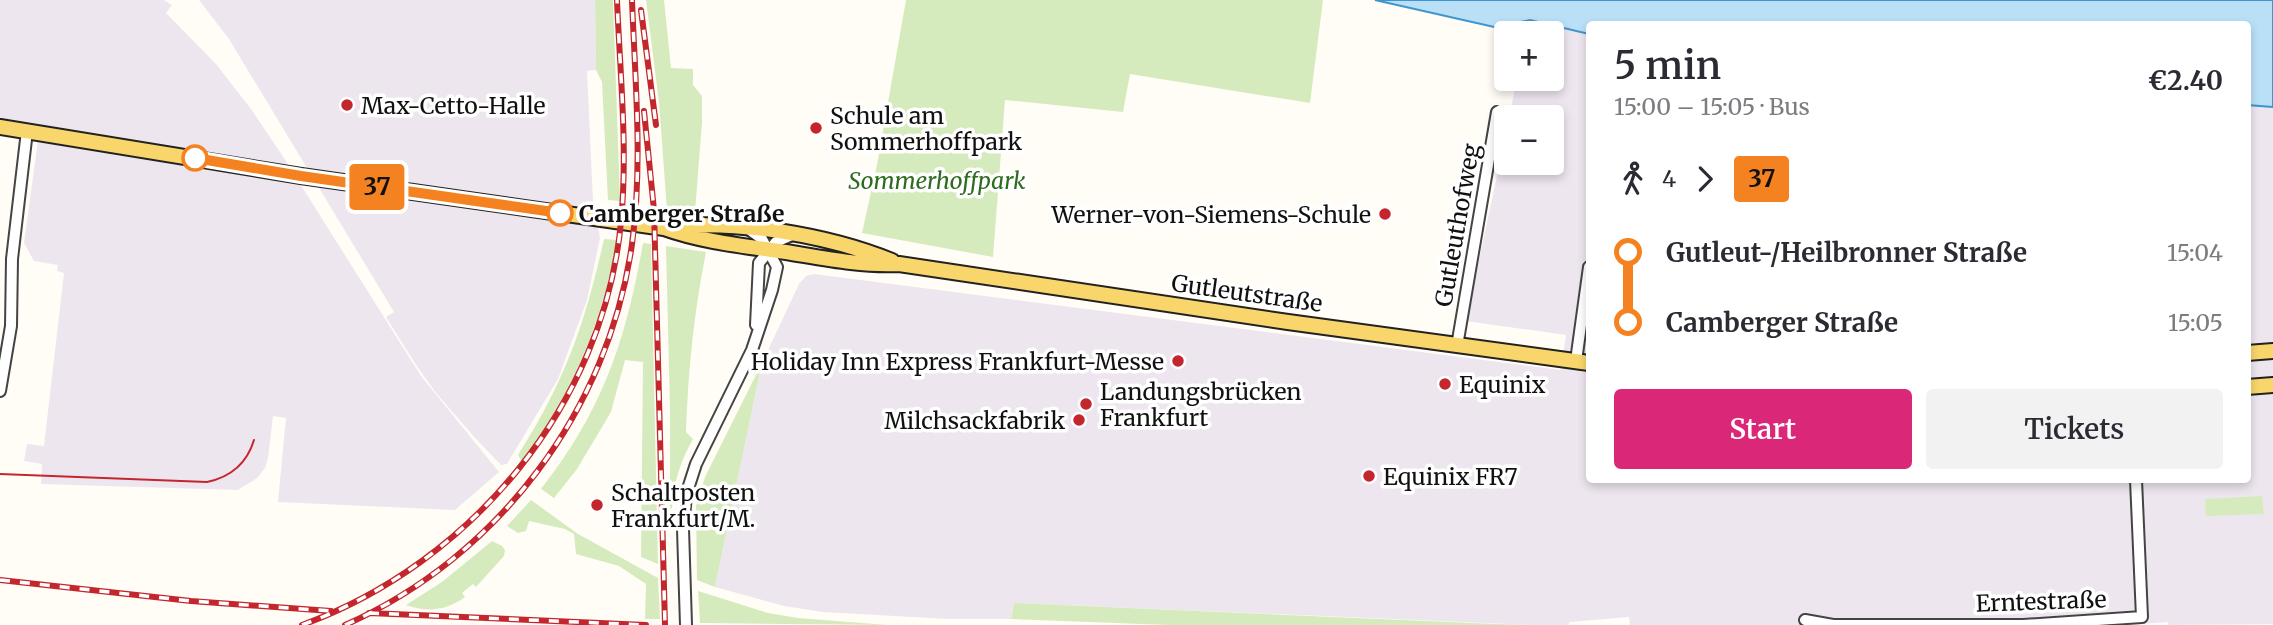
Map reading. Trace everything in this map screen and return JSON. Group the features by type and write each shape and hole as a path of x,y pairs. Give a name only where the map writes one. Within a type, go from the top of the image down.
{"main road":[{"name":"Gutleutstraße","path":"0,127 301,176 664,228 687,236 814,257 878,265 899,264"},
{"name":"Gutleutstraße","path":"664,228 698,224 794,235 841,244 899,264 1582,362"},
{"path":"830,259 842,254 844,247 841,244"},
{"path":"2251,353 2273,351"},
{"path":"2251,387 2273,385"}],"street":[{"name":"Gutleuthofweg","path":"1457,346 1494,130"},
{"path":"0,391 12,326 12,259 27,131"},
{"path":"746,228 762,239 777,265"},
{"path":"759,263 776,242 794,235"},
{"path":"751,247 756,252 759,263 755,338"},
{"path":"686,622 683,519 689,481 736,385 772,290 779,259 788,253"},
{"path":"1582,362 1586,308"},
{"name":"Erntestraße","path":"1805,620 1833,625 2023,625 2142,617 2136,483"}],"shaded area":[{"path":"0,0 164,0 172,5 166,13 216,64 251,109 421,376 499,472 455,510 278,502 286,418 273,416 265,468 257,478 238,490 41,484 42,464 24,461 27,444 44,446 64,273 57,271 58,265 34,261 24,243 39,133 0,127"},
{"path":"199,0 595,0 596,70 587,71 593,201 600,238 587,300 558,379 507,464 501,465 476,439 416,365 386,317 394,312 229,39"},
{"path":"1564,28 1586,33 1586,483 2251,483 2251,105 2273,107 2273,624 2168,625 2168,622 2126,625 1630,625 1629,617 1570,622 1568,625 1533,625 1014,603 1011,619 948,619 823,612 784,606 715,587 762,363 799,284 806,276 814,274 1561,370 1566,335 1466,321 1497,175 1564,175 1564,105 1512,105 1514,91 1564,91"}],"green space":[{"path":"595,0 613,0 620,201 608,200 602,82 596,70"},
{"path":"646,0 664,0 671,68 693,69 693,85 702,96 695,212 667,210 659,102"},
{"name":"Sommerhoffpark","path":"906,0 1323,0 1310,103 1130,74 1123,112 1005,100 993,257 862,233 877,165"},
{"path":"604,239 617,240 602,304 592,332 556,411 522,462 518,455 549,402 572,351"},
{"path":"643,243 651,244 658,564 641,557 643,362 625,360 611,412 577,469 554,498 541,489 581,431 609,373 629,311"},
{"path":"666,246 706,252 688,387 686,432 693,439 678,472 670,509 670,409"},
{"path":"762,363 715,587 697,580 696,506 705,477"},
{"path":"2262,496 2264,514 2206,516 2205,499"},
{"path":"531,500 578,534 658,578 660,619 645,619 646,584 619,566 576,554 574,534 565,529 529,521 526,531 518,533 507,526"},
{"path":"492,541 502,546 505,550 504,556 476,587 473,584 462,593 465,597 437,609 406,605 442,582"},
{"path":"698,591 768,613 887,625 700,623"},
{"path":"1014,603 1533,625 1168,625 1011,619"}],"water":[{"path":"1375,0 2273,0 2273,107 2251,105 2251,21 1586,21 1586,33 1564,28 1564,21 1494,21 1494,27"}],"tram line":[{"path":"0,474 207,482 223,477 237,468 247,456 254,440"}],"railway":[{"path":"302,625 364,597 421,561 473,518 519,468 557,413 588,353 609,289 621,222 624,139 617,0"},
{"path":"345,625 401,596 452,560 497,518 538,471 572,419 599,364 619,305 632,244 635,214 637,122 632,0"},
{"path":"641,10 656,125"},
{"path":"644,111 654,210 665,625"},
{"path":"0,580 191,601 331,611"},
{"path":"369,613 646,625"}],"bus line":[{"name":"37","path":"195,158 505,207 560,213"}],"place":[{"name":"Max-Cetto-Halle","path":"347,105"},
{"name":"Schule am Sommerhoffpark","path":"816,128"},
{"name":"Camberger Straße","path":"560,213"},
{"name":"Werner-von-Siemens-Schule","path":"1385,214"},
{"name":"Holiday Inn Express Frankfurt-Messe","path":"1178,361"},
{"name":"Equinix","path":"1445,384"},
{"name":"Landungsbrücken Frankfurt","path":"1086,404"},
{"name":"Milchsackfabrik","path":"1079,420"},
{"name":"Equinix FR7","path":"1369,476"},
{"name":"Schaltposten Frankfurt/M.","path":"597,505"}]}
